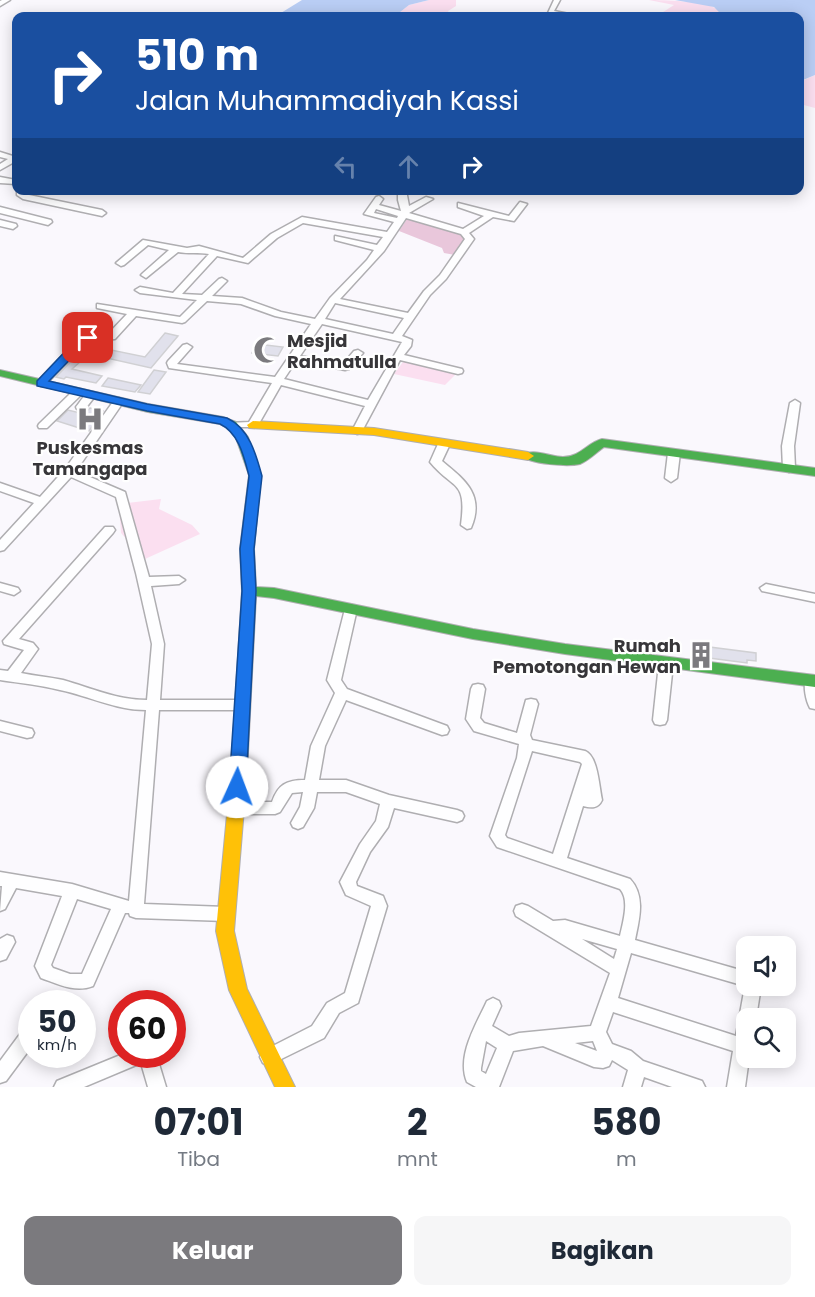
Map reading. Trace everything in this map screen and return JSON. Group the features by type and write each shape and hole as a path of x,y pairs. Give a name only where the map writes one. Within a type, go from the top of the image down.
{"street":[{"path":"0,4 7,0"},
{"path":"22,195 102,213"},
{"path":"402,195 404,215"},
{"path":"253,425 278,381 333,300 381,249 404,215 429,199"},
{"path":"376,202 404,215 464,232 470,239 443,277 427,293 397,336"},
{"path":"461,204 511,219 523,204"},
{"path":"2,213 48,222"},
{"path":"464,232 491,214"},
{"path":"121,262 146,242 187,251 196,249 245,261 274,236 302,220 390,235"},
{"path":"0,223 13,226"},
{"path":"338,238 381,249"},
{"path":"146,275 176,249"},
{"path":"175,296 215,253"},
{"path":"100,306 183,320 222,281"},
{"path":"140,290 175,296 242,301 278,314 404,338 407,343 357,431"},
{"path":"333,300 412,317"},
{"path":"41,383 85,338 111,337 134,313"},
{"path":"187,347 172,363 173,366 278,381 371,404"},
{"path":"294,358 345,367 358,353"},
{"path":"398,356 458,371"},
{"path":"0,373 119,401 223,421 232,425 357,431 414,437 444,444 563,461 578,460 602,444 815,472"},
{"path":"81,407 84,393"},
{"path":"43,426 84,393"},
{"path":"0,547 44,502 69,472 119,401"},
{"path":"789,468 788,446 795,403"},
{"path":"232,425 242,437 255,476 247,549 249,591 237,808 226,914 228,952 238,990 280,1085"},
{"path":"444,444 436,462 455,476 468,493 470,504 466,525"},
{"path":"670,478 674,453"},
{"path":"69,472 121,495 158,644 142,827 128,908 87,981 70,981 47,974 43,966 72,891"},
{"path":"0,487 44,502"},
{"path":"6,676 31,649 9,641 109,530"},
{"path":"144,582 179,580"},
{"path":"0,587 14,591"},
{"path":"766,588 815,598"},
{"path":"249,591 274,593 473,634 666,664 813,682 815,704"},
{"path":"351,609 334,680 336,687 342,693 442,730"},
{"path":"660,720 666,664"},
{"path":"6,676 62,685 118,703 154,706 241,705"},
{"path":"478,689 473,719 479,727 524,742 585,757 589,763 595,800 592,802 577,799 558,862"},
{"path":"298,823 307,808 318,746 342,693"},
{"path":"531,704 524,742 524,758 497,836 498,840 625,884 630,890 632,908 625,944 609,1003 597,1033 606,1050 625,1057 638,1067 696,1087"},
{"path":"0,726 27,733"},
{"path":"237,808 274,808 279,804 280,795 292,786 346,786 388,801 457,816"},
{"path":"269,1057 318,1032 333,1008 352,998 379,906 375,898 351,890 348,882 365,848 383,823 388,801"},
{"path":"0,904 6,880 72,891 128,908 226,914"},
{"path":"522,911 618,970"},
{"path":"554,930 557,927 564,927 736,976"},
{"path":"609,1003 736,1044"},
{"path":"493,1006 471,1068 473,1076 490,1087 507,1045 519,1041 597,1033"},
{"path":"483,1029 507,1045"},
{"path":"544,1038 594,1059 603,1060 606,1050"},
{"path":"0,1075 18,1051"},
{"path":"632,1087 638,1067"},
{"path":"63,1087 110,1068"},
{"path":"150,1068 157,1087"},
{"path":"736,1087 739,1068"}],"shaded area":[{"path":"429,0 456,0 456,6 448,12 400,12 409,5"},
{"path":"649,0 702,4 720,12 663,12 674,5"},
{"path":"815,75 815,108 804,105 804,80"},
{"path":"407,219 454,231 464,237 464,243 455,255 444,253 442,248 399,231"},
{"path":"406,358 458,372 445,385 394,374"},
{"path":"161,499 159,509 192,525 200,534 145,559 121,533 119,504"}],"water":[{"path":"302,0 429,0 409,5 400,12 282,12"},
{"path":"675,0 815,0 815,75 804,80 804,12 719,12 714,7"}],"building":[{"path":"165,333 178,336 151,368 89,354 72,369 102,376 96,383 56,377 87,345 145,357"},
{"name":"Mesjid Rahmatulla","path":"257,344 283,347 278,356 252,353"},
{"path":"154,370 166,372 150,394 138,392"},
{"path":"108,378 141,385 135,392 102,386"},
{"name":"Puskesmas Tamangapa","path":"90,408 103,411 89,431 57,421 68,410 84,414"},
{"name":"Rumah Pemotongan Hewan","path":"694,645 756,653 756,661 747,660 747,663 694,656"}],"traffic: fast":[{"path":"0,373 148,408 223,421 232,425 242,437 255,475 247,549 249,591 239,772"},
{"path":"528,456 563,461 578,460 602,443 815,472"},
{"path":"249,591 274,593 473,634 565,649 815,681"}],"traffic: slow":[{"path":"253,425 374,432 528,456"},
{"path":"239,772 225,931 238,990 285,1087"}],"place":[{"name":"Mesjid Rahmatulla","path":"267,350"},
{"name":"Puskesmas Tamangapa","path":"90,419"},
{"name":"Rumah Pemotongan Hewan","path":"701,655"}],"route":[{"path":"88,338 82,340 41,383 147,408 223,421 232,425 242,437 252,464 255,487 247,549 249,591 237,787"}]}
